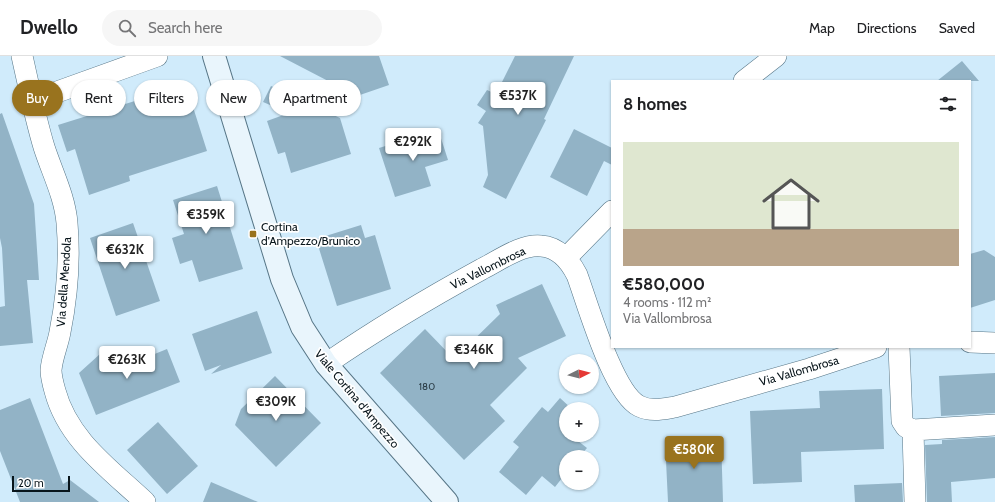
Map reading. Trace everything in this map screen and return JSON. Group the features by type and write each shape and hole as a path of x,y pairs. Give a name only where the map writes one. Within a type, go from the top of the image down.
{"street":[{"name":"Via della Mendola","path":"22,56 27,80"},
{"path":"63,90 157,56"},
{"name":"Viale Cortina d'Ampezzo","path":"214,56 287,293 302,327 326,364 447,502"},
{"path":"745,80 776,56"},
{"name":"Via della Mendola","path":"36,116 44,146 62,196 67,222 68,246 65,302 60,334 51,371 57,399 69,423 89,450 145,502"},
{"path":"566,258 611,212"},
{"name":"Via Vallombrosa","path":"326,364 425,300 518,250 533,246 547,247 566,258 577,276 618,382 635,403 647,409 662,410 675,407 809,369 873,348"},
{"path":"971,342 995,343"},
{"path":"899,348 902,422 906,427 913,430 995,425"},
{"path":"913,430 915,502"}],"building":[{"path":"280,56 379,56 389,85 361,95 361,80 326,80"},
{"path":"515,56 574,56 544,119 546,120 506,199 483,187 488,175 483,126 478,123 486,111 477,105 487,90 496,94"},
{"path":"962,61 979,81 971,80 938,80"},
{"path":"269,90 269,105 263,102"},
{"path":"134,101 134,116 196,116 207,151 129,176 130,181 89,195 75,149 67,152 58,125 87,116 126,116 126,104"},
{"path":"2,113 34,204 39,280 27,280 33,343 0,346 0,307 5,306 2,248 0,238 0,114"},
{"path":"281,116 336,116 340,118 351,154 291,173 285,152 278,154 267,121"},
{"path":"438,129 448,160 425,167 431,186 395,197 379,148 395,143 404,148 409,139"},
{"path":"574,129 611,148 611,164 604,161 587,196 550,177"},
{"path":"217,186 243,269 199,282 192,260 180,264 172,238 184,234 173,200"},
{"path":"133,223 160,301 116,316 90,238"},
{"path":"361,225 365,238 375,235 391,289 337,306 316,239"},
{"path":"984,250 995,257 995,300 971,308 971,254"},
{"path":"542,284 566,336 518,358 527,368 490,405 505,421 464,460 380,373 425,329 454,359 500,314 496,305"},
{"path":"257,311 272,353 211,374 221,365 205,371 192,334"},
{"path":"167,349 180,382 96,415 79,373 100,354 115,370"},
{"path":"995,373 995,413 941,416 939,376"},
{"path":"275,376 321,423 276,467 235,425 241,409"},
{"path":"882,389 884,449 801,452 802,482 753,484 750,411 820,408 819,391"},
{"path":"30,398 63,484 70,480 99,502 20,502 0,451 0,410"},
{"path":"560,398 564,402 559,402 559,442 579,442 587,448 585,450 559,450 559,482 555,487 542,476 526,495 499,472 519,447 513,442 542,407 548,412"},
{"path":"158,422 198,466 167,494 127,450"},
{"path":"995,437 995,478 951,482 952,502 927,502 925,445 942,444 942,440"},
{"path":"721,438 723,502 668,502 665,440"},
{"path":"211,482 258,502 203,502"},
{"path":"902,483 903,502 855,502 854,485"}],"place":[{"name":"Cortina d'Ampezzo/Brunico","path":"253,234"}]}
